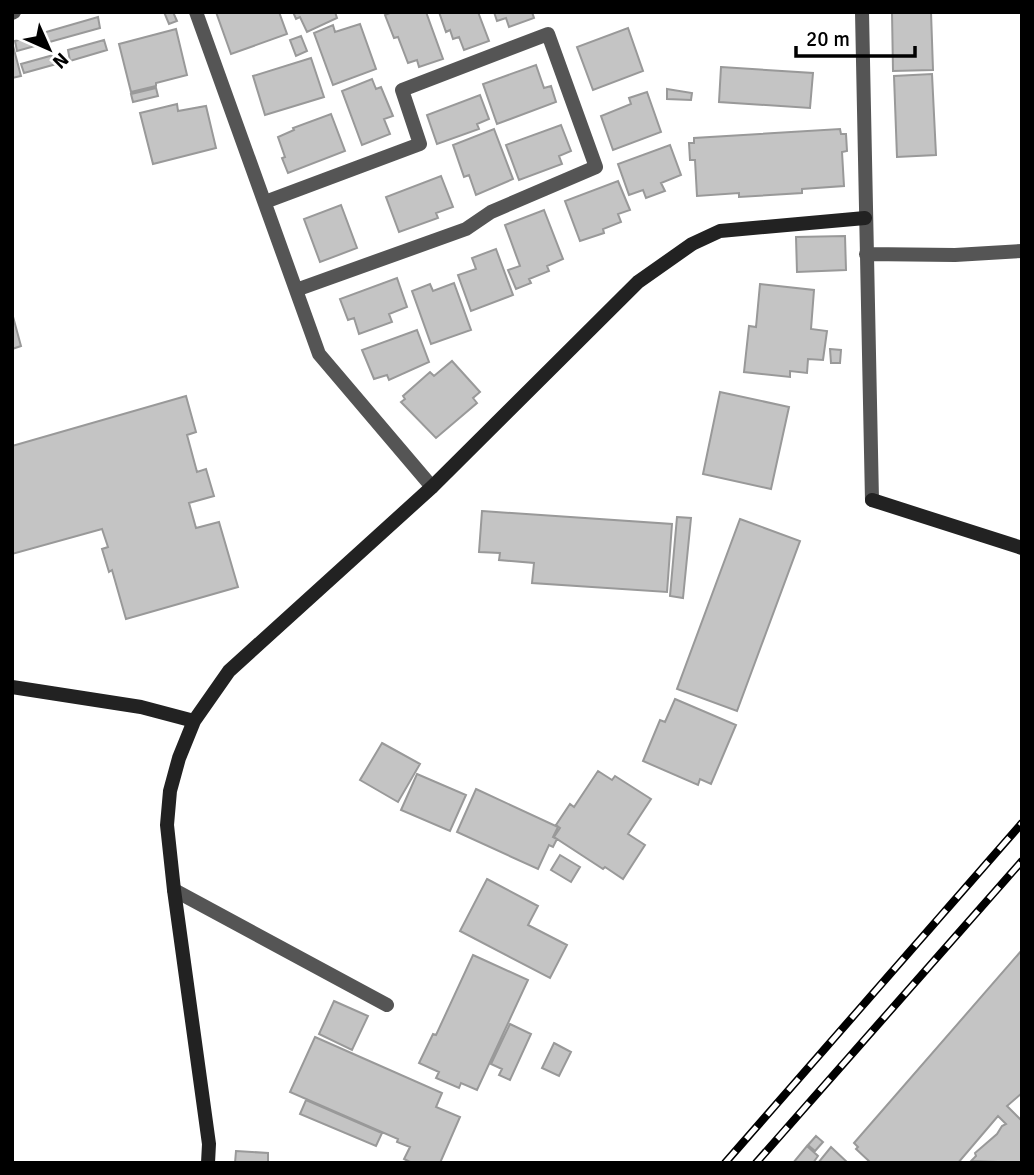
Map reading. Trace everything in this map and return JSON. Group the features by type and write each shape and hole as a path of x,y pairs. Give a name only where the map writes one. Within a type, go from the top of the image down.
{"street":[{"path":"196,12 319,354 432,487"},
{"path":"862,12 872,500 1022,548"},
{"path":"265,202 420,144 402,90 548,34 596,167 491,212 466,229 296,290"},
{"path":"208,1163 209,1144 167,825 170,791 179,758 194,721 229,671 432,487 638,282 692,244 720,231 865,218"},
{"path":"866,254 955,255 1022,251"},
{"path":"12,687 141,707 194,721"},
{"path":"174,890 387,1005"}],"building":[{"path":"164,12 173,12 177,21 169,24"},
{"path":"216,12 279,12 287,34 231,54"},
{"path":"293,12 335,12 337,18 307,32 300,17 296,19"},
{"path":"392,12 426,12 443,59 419,67 417,60 408,63 398,37 394,38 385,15"},
{"path":"439,12 478,12 489,41 464,50 459,37 453,39 450,30 446,32"},
{"path":"494,12 532,12 534,18 509,27 506,18 497,21"},
{"path":"892,12 931,12 933,70 893,71"},
{"path":"98,17 100,28 17,51 15,41"},
{"path":"360,24 376,69 333,85 314,33 333,25 335,32"},
{"path":"628,28 643,71 593,90 577,47"},
{"path":"176,29 187,75 131,92 119,44"},
{"path":"301,36 307,51 296,56 290,40"},
{"path":"104,40 107,50 70,61 68,50"},
{"path":"12,42 21,76 12,78"},
{"path":"57,54 60,63 24,73 21,64"},
{"path":"311,58 324,97 265,115 253,76"},
{"path":"536,65 544,88 551,86 556,102 497,124 483,84"},
{"path":"721,67 813,73 810,108 719,102"},
{"path":"932,74 936,155 897,157 894,76"},
{"path":"372,79 376,89 381,87 393,116 384,119 390,134 362,145 342,91"},
{"path":"156,88 158,96 133,102 131,94"},
{"path":"667,89 692,93 691,100 667,99"},
{"path":"647,92 661,132 613,150 601,116 631,104 629,98"},
{"path":"480,95 489,119 477,124 479,129 437,144 427,115"},
{"path":"177,104 178,111 206,106 216,148 153,164 140,113"},
{"path":"331,114 345,151 288,173 278,137 294,130 293,128"},
{"path":"561,125 571,151 559,156 562,164 519,180 506,145"},
{"path":"494,129 513,179 476,195 469,175 464,177 453,145"},
{"path":"840,129 841,134 846,134 847,151 842,152 844,186 802,189 802,193 739,197 739,193 697,196 695,160 690,160 689,143 694,143 694,138"},
{"path":"670,145 681,175 661,183 665,191 646,198 643,190 629,195 618,164"},
{"path":"441,176 453,207 436,213 438,218 399,232 386,197"},
{"path":"618,181 630,210 618,214 621,222 603,229 604,233 580,241 565,201"},
{"path":"341,205 357,248 320,262 304,219"},
{"path":"544,210 563,259 547,266 549,271 529,279 531,283 516,289 508,270 520,266 505,225"},
{"path":"845,236 846,270 797,272 796,237"},
{"path":"496,249 513,295 471,311 458,275 476,269 472,258"},
{"path":"397,278 407,307 389,314 392,322 359,334 354,318 348,320 340,299"},
{"path":"454,283 471,330 431,344 412,291 430,284 433,291"},
{"path":"760,284 814,290 811,329 827,331 823,360 808,359 807,373 790,371 790,377 744,372 749,326 756,327"},
{"path":"12,313 21,346 12,349"},
{"path":"417,330 429,362 389,380 387,375 374,379 362,350"},
{"path":"830,349 841,350 840,363 831,363"},
{"path":"452,361 480,392 473,398 477,403 436,438 401,402 405,399 403,396 430,372 434,376"},
{"path":"720,392 789,407 771,489 703,474"},
{"path":"186,396 196,432 187,435 197,472 206,469 214,496 189,503 196,528 219,522 238,587 126,619 112,570 109,572 102,549 108,547 102,529 12,554 12,446"},
{"path":"482,511 672,524 667,592 532,583 534,563 499,560 500,553 479,552"},
{"path":"677,517 691,518 683,598 670,596"},
{"path":"740,519 800,541 737,711 677,689"},
{"path":"675,699 736,725 711,784 700,779 698,785 643,761 660,720 665,722"},
{"path":"382,743 420,764 398,802 360,780"},
{"path":"598,771 612,780 615,776 651,799 628,834 645,845 623,879 554,837 560,828 556,825 570,804 574,807"},
{"path":"417,774 466,795 450,831 401,810"},
{"path":"476,789 558,827 553,837 557,839 553,847 549,845 538,869 457,832"},
{"path":"560,855 580,867 571,882 551,870"},
{"path":"487,879 538,906 528,925 567,945 550,978 460,931"},
{"path":"1022,950 1022,1093 1007,1106 1022,1121 1022,1163 971,1161 976,1156 975,1153 1006,1124 998,1116 958,1163 871,1163 856,1149 858,1147 854,1143"},
{"path":"473,955 528,980 477,1090 461,1083 459,1088 436,1078 439,1072 419,1063 433,1034 436,1035"},
{"path":"334,1001 368,1016 352,1050 319,1034"},
{"path":"510,1024 531,1034 510,1080 499,1075 502,1069 491,1064"},
{"path":"315,1037 442,1093 436,1107 460,1117 440,1163 412,1163 404,1159 410,1147 397,1142 398,1139 290,1092"},
{"path":"554,1043 571,1052 559,1076 542,1068"},
{"path":"306,1100 382,1133 376,1146 300,1114"},
{"path":"816,1136 823,1142 815,1151 808,1145"},
{"path":"807,1146 818,1156 813,1163 793,1163"},
{"path":"831,1147 848,1163 818,1163"},
{"path":"236,1151 268,1153 268,1163 235,1163"}],"railway":[{"path":"725,1163 1022,823"},
{"path":"756,1163 1022,861"}]}
